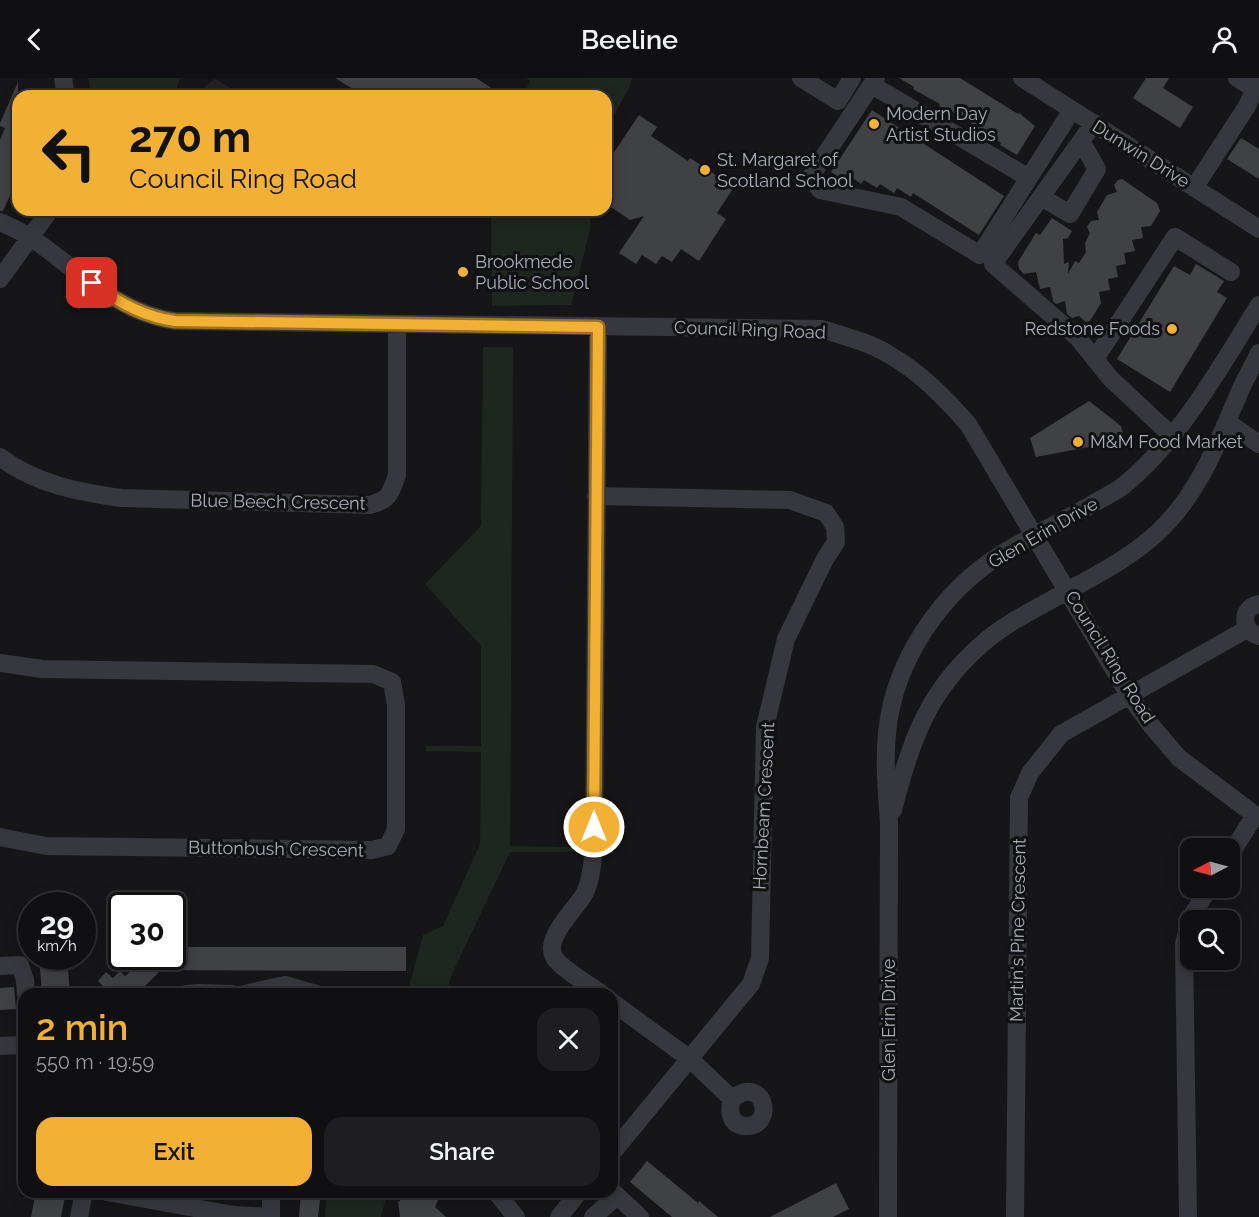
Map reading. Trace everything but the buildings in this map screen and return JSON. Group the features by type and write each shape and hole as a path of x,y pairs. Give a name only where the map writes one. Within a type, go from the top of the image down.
{"street":[{"path":"801,78 838,101 852,78"},
{"name":"Dunwin Drive","path":"1022,78 1259,229"},
{"path":"1194,188 1257,87 1237,78"},
{"path":"1029,178 874,81 811,176 820,190 902,207 980,255 1029,178 1072,110"},
{"path":"1094,123 993,264 1078,338 1110,378 1171,435"},
{"path":"1041,197 1070,214 1097,169 1081,141"},
{"path":"0,279 46,216"},
{"name":"Council Ring Road","path":"0,222 31,238 107,294 132,309 159,319 822,329 887,353 916,372 968,424 1069,590 1129,695 1150,724 1179,758 1257,816"},
{"path":"1095,359 1175,237 1231,272"},
{"name":"Glen Erin Drive","path":"888,1217 889,824 885,762 887,730 894,698 907,662 929,623 949,598 974,574 1002,554 1121,488 1143,468 1204,394 1259,305"},
{"name":"Blue Beech Crescent","path":"0,457 13,467 53,484 81,492 122,498 370,505 383,502 391,492 397,475 397,324"},
{"path":"594,988 559,963 553,956 552,942 584,895 592,871 598,327"},
{"name":"Glen Erin Drive","path":"889,824 912,744 936,697 961,665 981,644 1004,628 1137,550 1172,518 1201,478 1259,353"},
{"path":"1227,422 1259,444"},
{"name":"Hornbeam Crescent","path":"596,495 790,500 826,513 835,527 836,542 825,559 786,639 765,727 760,958 751,984 618,1146"},
{"path":"1253,633 1245,616 1248,610 1259,604"},
{"name":"Martin's Pine Crescent","path":"1015,1217 1019,798 1030,773 1061,734 1129,695 1253,633"},
{"name":"Buttonbush Crescent","path":"0,663 42,669 373,674 392,682 396,705 396,829 388,846 372,850 46,846 0,837"},
{"path":"1240,841 1257,816"},
{"path":"1188,1217 1184,944 1191,917 1203,898"},
{"path":"0,966 20,965 26,988"},
{"path":"271,988 285,985 295,988"},
{"path":"618,1006 690,1059 732,1099"},
{"path":"0,1047 18,1046"},
{"path":"618,1196 640,1217"},
{"path":"79,1217 83,1198"},
{"path":"140,1198 234,1215 271,1217 271,1198"},
{"path":"501,1198 516,1217"},
{"path":"559,1217 574,1198"},
{"path":"593,1217 610,1198"}],"shaded area":[{"path":"88,78 180,78 176,90 91,90"},
{"path":"526,78 632,78 612,119 612,90 526,90 530,81"},
{"path":"215,79 234,90 204,90 205,86"},
{"path":"491,216 589,216 591,226 571,305 492,306"},
{"path":"483,347 513,347 510,846 572,847 572,852 510,852 452,974 448,988 409,988 423,935 443,926 480,844 481,752 426,751 426,746 481,746 481,646 425,584 481,526"},
{"path":"327,1198 386,1198 381,1217 325,1217"}],"place":[{"name":"Modern Day Artist Studios","path":"874,124"},
{"name":"St. Margaret of Scotland School","path":"705,170"},
{"name":"Brookmede Public School","path":"463,272"},
{"name":"Redstone Foods","path":"1172,329"},
{"name":"M&M Food Market","path":"1078,442"}],"route":[{"path":"92,283 132,309 159,319 175,321 598,327 594,827"}]}
